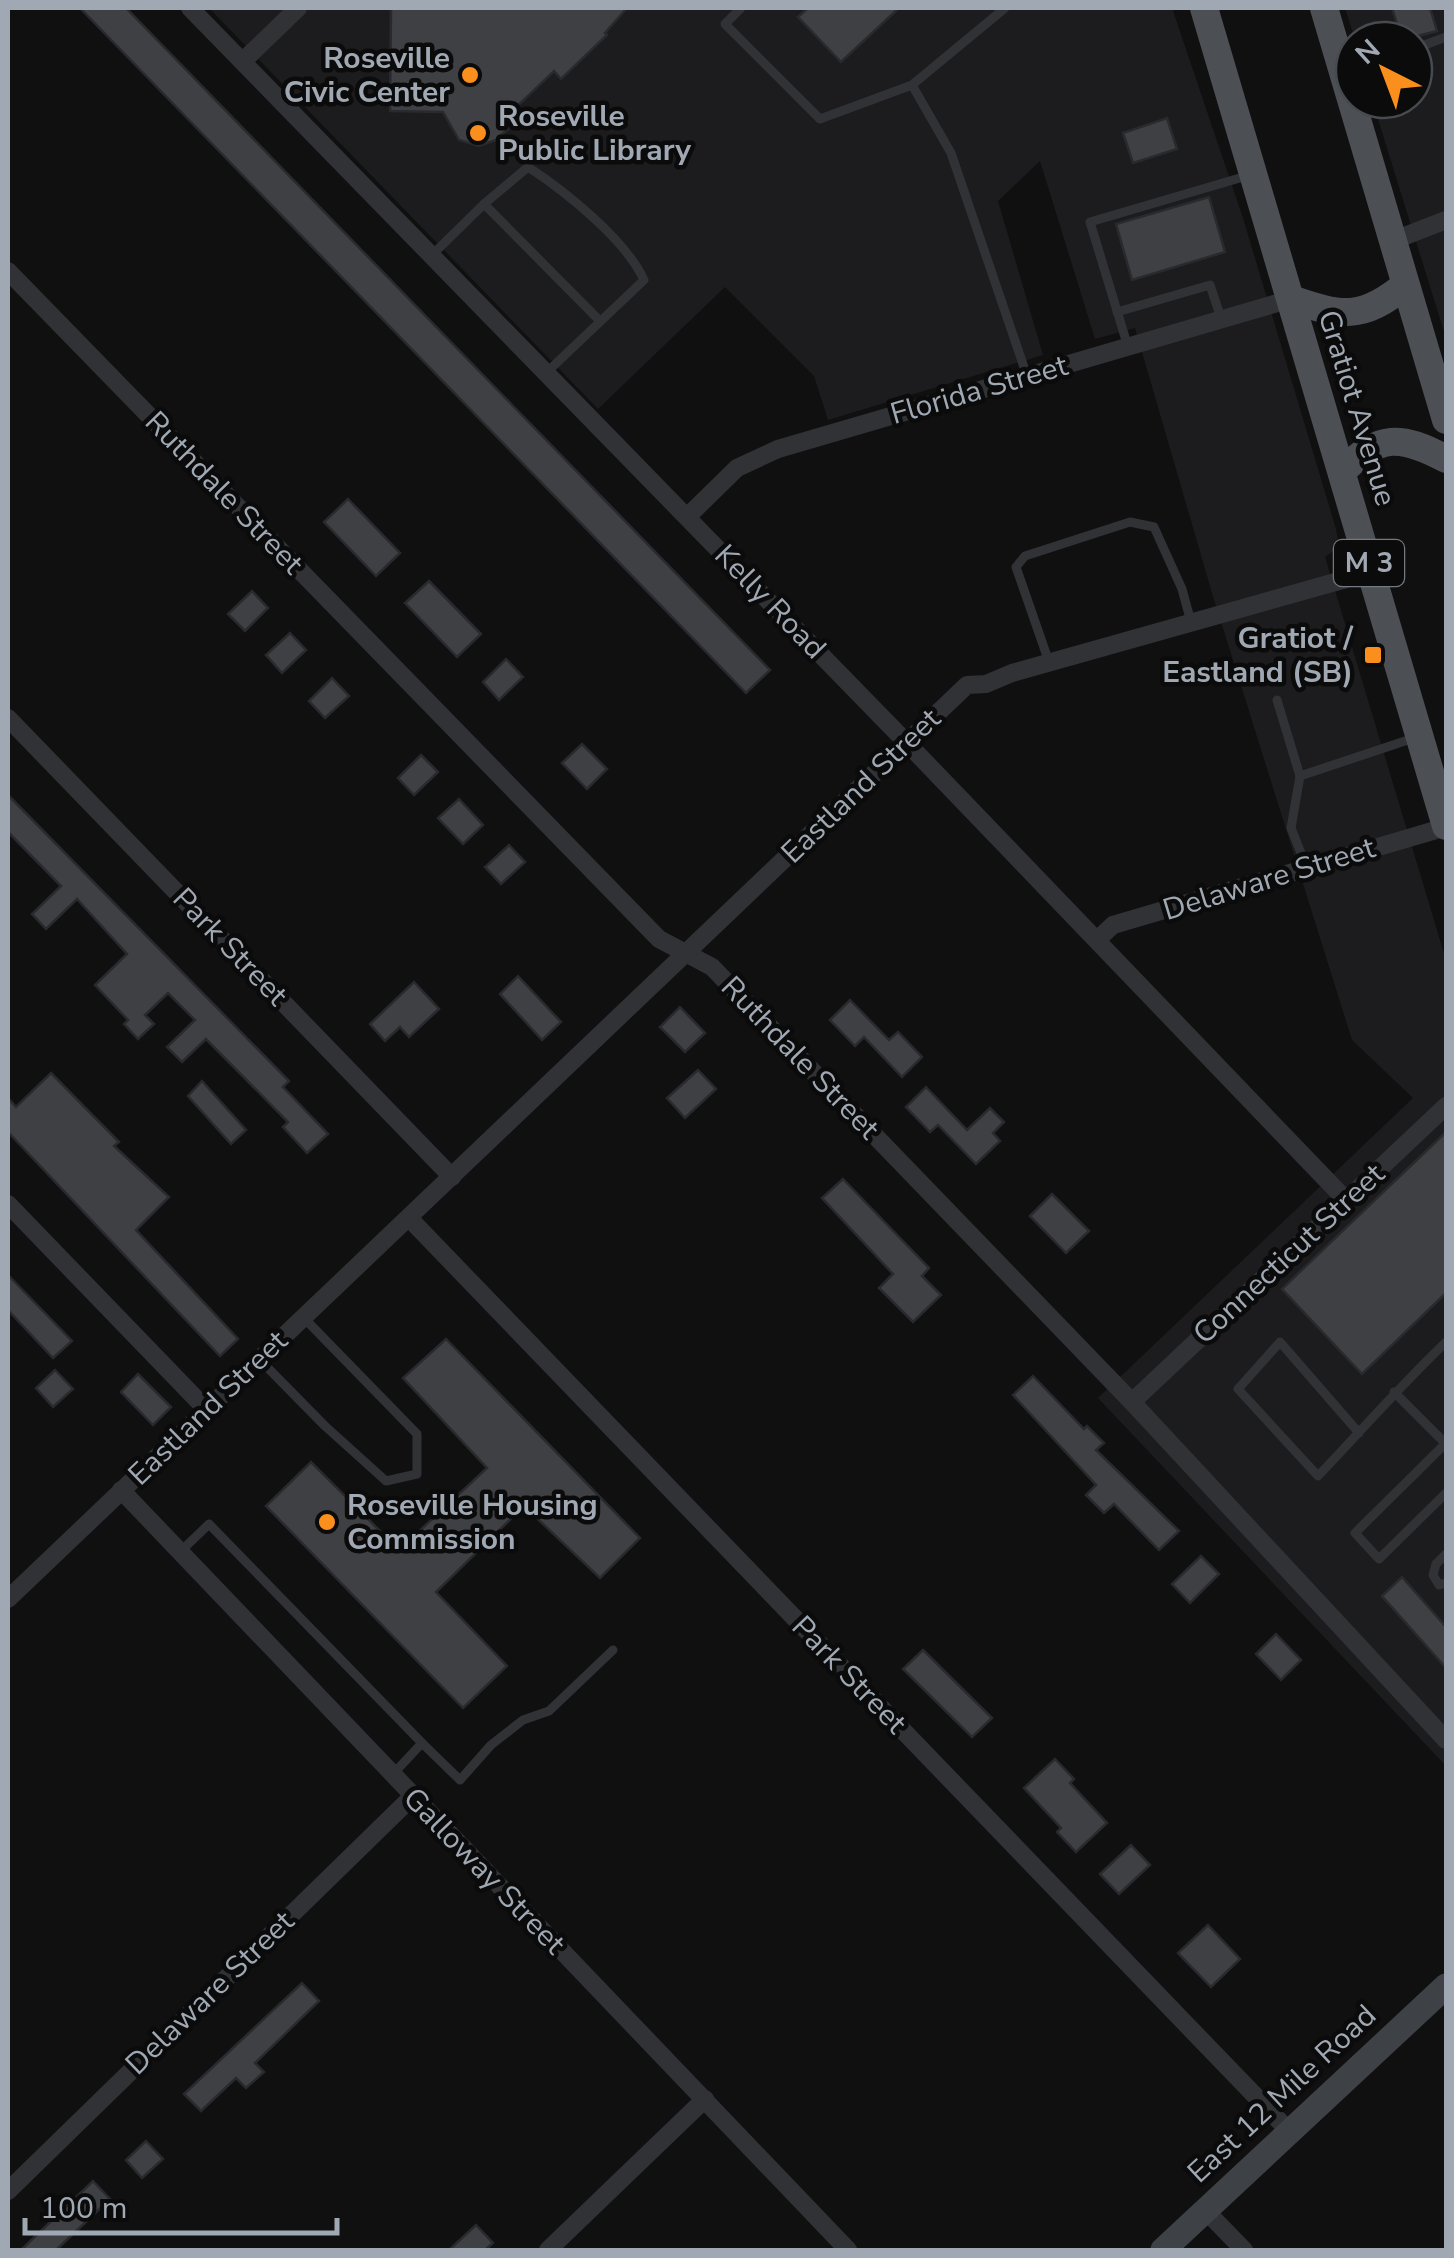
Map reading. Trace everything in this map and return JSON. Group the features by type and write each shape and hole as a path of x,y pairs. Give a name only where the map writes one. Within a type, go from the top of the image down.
{"main road":[{"name":"Gratiot Avenue","path":"1204,8 1446,827"},
{"path":"1324,8 1334,31"},
{"path":"1361,120 1392,241 1446,420"},
{"path":"1291,299 1342,313 1360,312 1376,307 1405,286"},
{"path":"1342,472 1358,455 1385,441 1422,446 1446,459"},
{"name":"East 12 Mile Road","path":"1163,2250 1446,1986"}],"street":[{"name":"Kelly Road","path":"190,8 906,742 1345,1199"},
{"path":"243,61 298,8"},
{"path":"1392,241 1446,220"},
{"name":"Ruthdale Street","path":"8,271 659,939 712,966 1132,1402 1446,1740"},
{"name":"Florida Street","path":"688,518 737,468 755,458 1291,299"},
{"name":"Eastland Street","path":"8,1598 967,685 986,684 1050,662 1371,572"},
{"name":"Park Street","path":"8,718 452,1176"},
{"name":"Delaware Street","path":"1097,940 1113,926 1446,827"},
{"name":"Connecticut Street","path":"1132,1402 1446,1106"},
{"path":"8,1204 206,1409"},
{"name":"Park Street","path":"409,1218 1290,2132"},
{"name":"Galloway Street","path":"122,1490 848,2250"},
{"name":"Delaware Street","path":"8,2191 413,1796"},
{"path":"548,2250 705,2099"},
{"path":"1205,2210 1244,2250"}],"lane":[{"path":"742,8 725,24 820,120 912,85 1004,8"},
{"path":"912,85 951,153 1027,376"},
{"path":"432,256 528,167 563,190 636,264 644,280 546,372"},
{"path":"1128,347 1090,222 1253,174"},
{"path":"484,204 600,321"},
{"path":"1117,312 1210,285 1222,320"},
{"path":"1050,662 1016,567 1025,556 1130,522 1154,527 1192,622"},
{"path":"1278,700 1300,776 1291,828 1307,868"},
{"path":"1300,776 1420,736"},
{"path":"259,1359 386,1480 417,1474 416,1434 303,1317"},
{"path":"1359,1433 1280,1342 1238,1389 1318,1476 1359,1433 1394,1392 1446,1342"},
{"path":"1394,1392 1446,1443 1355,1534 1379,1559 1446,1493"},
{"path":"181,1551 209,1524 460,1780 491,1745 523,1720 549,1711 613,1650"},
{"path":"1446,1554 1436,1564 1433,1575 1439,1585 1446,1583"},
{"path":"392,1775 422,1743"}],"shaded area":[{"path":"209,8 1172,8 1243,218 1336,529 1335,550 1325,557 1446,960 1446,1766 1098,1398 1413,1098 1352,1040 1212,593 1135,328 1095,339 1040,161 998,201 1043,355 828,420 814,376 725,287 598,409"},
{"path":"1345,8 1446,8 1446,338 1378,120 1434,120 1434,20 1349,20"}],"building":[{"path":"80,8 126,8 770,670 746,693"},
{"name":"Roseville Civic Center","path":"391,8 627,8 607,35 561,79 554,71 511,112 508,129 496,140 479,146 459,140 443,112 390,111"},
{"path":"808,8 899,8 841,62 798,17"},
{"path":"1392,8 1430,8 1434,20 1396,20"},
{"path":"1167,118 1177,149 1133,163 1123,133"},
{"path":"1209,197 1225,252 1132,280 1116,224"},
{"path":"348,499 400,553 376,576 324,522"},
{"path":"429,581 481,634 457,657 405,603"},
{"path":"252,591 268,608 245,631 228,614"},
{"path":"290,633 306,650 282,673 266,655"},
{"path":"506,659 523,677 499,700 483,682"},
{"path":"332,678 349,696 325,718 309,701"},
{"path":"582,744 607,769 587,789 562,763"},
{"path":"421,755 438,772 414,795 398,778"},
{"path":"8,795 289,1081 283,1087 328,1134 307,1153 283,1127 288,1122 206,1039 182,1062 167,1047 195,1020 168,993 145,1015 154,1024 138,1039 124,1024 128,1020 95,985 127,954 77,899 46,929 32,914 61,886 8,832"},
{"path":"459,799 483,825 463,844 438,818"},
{"path":"509,845 525,862 501,884 485,867"},
{"path":"518,976 561,1022 542,1040 500,994"},
{"path":"414,982 439,1009 409,1037 400,1027 385,1041 370,1024"},
{"path":"850,1000 889,1040 898,1032 922,1057 902,1077 864,1037 855,1046 830,1020"},
{"path":"680,1007 705,1033 685,1052 660,1027"},
{"path":"698,1070 716,1089 685,1118 667,1098"},
{"path":"51,1073 119,1142 114,1146 169,1197 136,1230 238,1339 220,1356 8,1132 8,1098 16,1107"},
{"path":"202,1081 246,1130 231,1144 188,1096"},
{"path":"926,1087 967,1130 990,1108 1004,1122 993,1133 1000,1141 976,1164 938,1125 930,1132 906,1107"},
{"path":"1446,1132 1446,1293 1362,1374 1282,1289"},
{"path":"843,1179 929,1268 922,1276 941,1295 913,1322 879,1288 893,1274 822,1198"},
{"path":"1052,1194 1089,1231 1066,1253 1030,1216"},
{"path":"8,1275 72,1341 53,1358 8,1310"},
{"name":"Roseville Housing Commission","path":"446,1339 640,1538 600,1578 524,1506 436,1592 507,1666 463,1708 266,1506 311,1462 399,1550 487,1468 403,1378"},
{"path":"55,1370 73,1389 53,1407 36,1388"},
{"path":"138,1374 171,1407 153,1425 121,1392"},
{"path":"1033,1376 1084,1429 1087,1426 1104,1443 1096,1450 1179,1531 1159,1550 1114,1504 1104,1513 1086,1495 1096,1485 1013,1395"},
{"path":"1201,1556 1219,1574 1190,1603 1172,1584"},
{"path":"1402,1577 1446,1627 1446,1668 1382,1596"},
{"path":"1276,1634 1301,1660 1281,1680 1256,1654"},
{"path":"923,1650 992,1718 972,1737 903,1669"},
{"path":"1055,1759 1074,1779 1070,1783 1107,1823 1076,1852 1057,1832 1061,1828 1024,1788"},
{"path":"1131,1845 1150,1865 1119,1894 1100,1874"},
{"path":"1208,1925 1240,1959 1211,1987 1178,1953"},
{"path":"302,1983 319,2001 255,2063 264,2072 246,2088 236,2078 201,2111 184,2094"},
{"path":"146,2141 163,2159 142,2178 126,2160"},
{"path":"93,2181 110,2199 56,2250 21,2250"},
{"path":"476,2225 493,2243 485,2250 449,2250"}],"place":[{"name":"Roseville Civic Center","path":"470,75"},
{"name":"Roseville Public Library","path":"478,133"},
{"name":"Gratiot / Eastland (SB)","path":"1373,655"},
{"name":"Roseville Housing Commission","path":"327,1522"}]}
